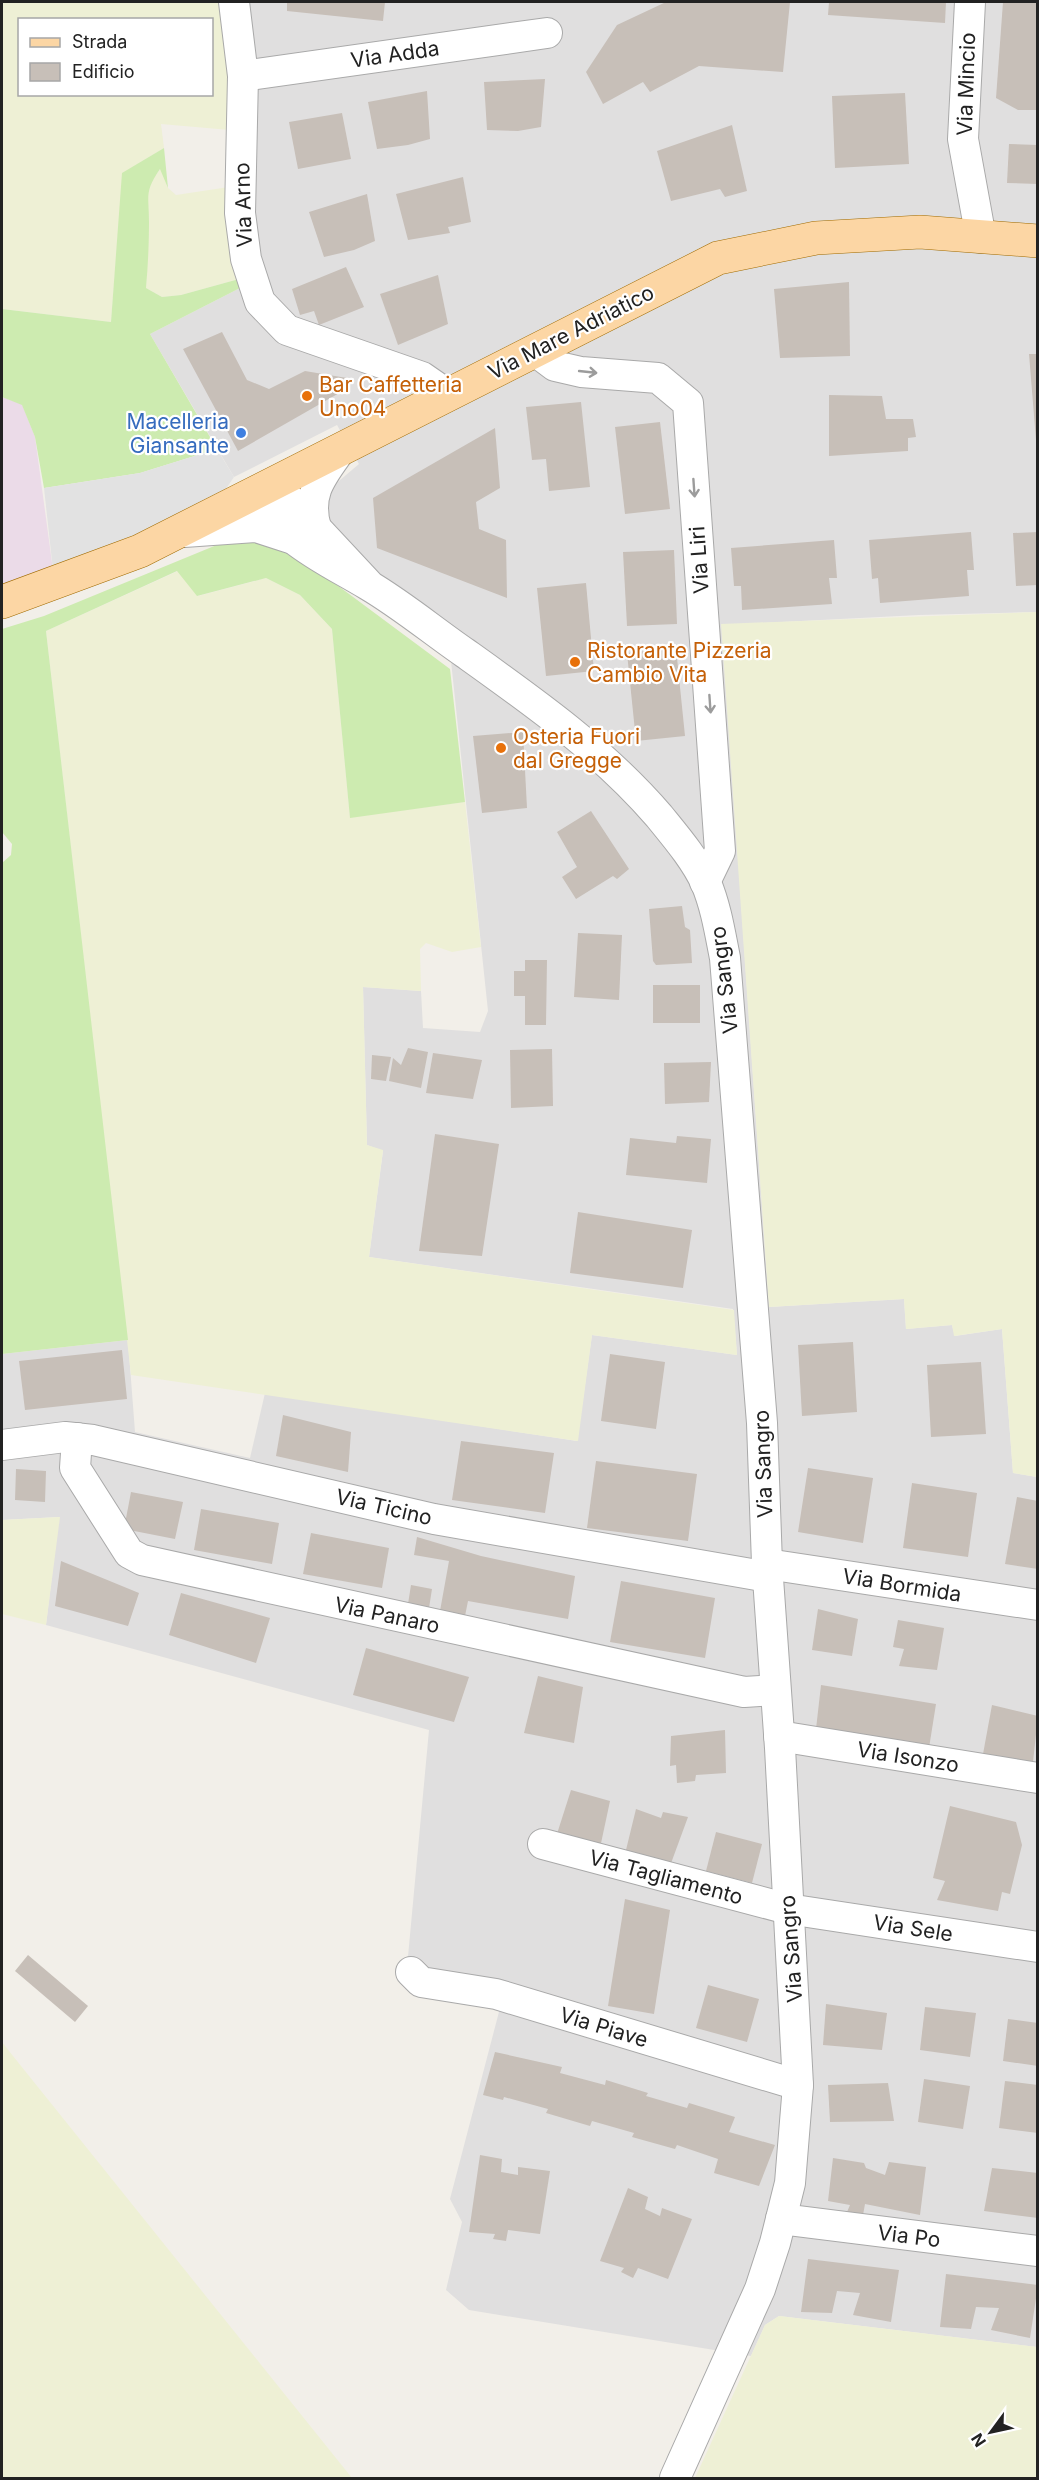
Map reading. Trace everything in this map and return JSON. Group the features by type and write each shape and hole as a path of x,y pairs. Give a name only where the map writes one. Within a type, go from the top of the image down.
{"main road":[{"name":"Via Mare Adriatico","path":"2,602 140,550 718,258 816,238 920,232 1038,241"}],"street":[{"name":"Via Arno","path":"234,2 243,76 240,213 246,259 260,302 287,330 422,377 448,395"},
{"name":"Via Mincio","path":"970,2 963,139 981,238"},
{"name":"Via Adda","path":"243,76 547,33"},
{"name":"Via Liri","path":"535,351 555,366 581,372 658,378 688,403 720,851 705,882"},
{"path":"307,534 311,502 319,482 341,449"},
{"name":"Via Sangro","path":"257,491 273,522 307,534 332,566 370,586 541,707 598,752 633,786 687,851 705,882 717,916 725,958 762,1423 767,1570 779,1736 798,2085 790,2183 760,2289 675,2478"},
{"name":"Via Sangro","path":"175,532 256,527 307,534"},
{"name":"Via Ticino","path":"2,1445 65,1437 93,1440 434,1519 767,1570"},
{"name":"Via Panaro","path":"77,1438 75,1468 129,1552 142,1560 744,1692 775,1690"},
{"name":"Via Bormida","path":"767,1570 1038,1605"},
{"name":"Via Isonzo","path":"779,1736 1038,1779"},
{"name":"Via Tagliamento","path":"543,1844 788,1909"},
{"name":"Via Sele","path":"788,1909 1038,1947"},
{"name":"Via Piave","path":"411,1972 421,1982 496,1994 798,2085"},
{"name":"Via Po","path":"781,2219 1038,2251"}],"shaded area":[{"path":"222,2 1037,2 1037,612 919,615 722,625 769,1307 904,1299 906,1329 952,1325 955,1336 1002,1329 1013,1473 1037,1477 1037,2347 779,2316 765,2325 751,2356 469,2310 446,2290 462,2222 450,2199 500,2008 405,1989 429,1730 46,1625 59,1517 2,1520 2,1354 128,1340 135,1432 250,1458 265,1393 577,1441 592,1335 737,1355 733,1309 369,1257 383,1151 367,1145 363,987 421,991 423,1028 480,1032 488,1011 447,623 371,577 330,523 327,505 333,486 359,464 337,425 234,477 150,334 240,288 230,79"},
{"path":"2,397 22,404 35,437 53,570 2,587"},
{"path":"217,449 234,477 223,493 159,527 53,570 44,488 140,473"}],"green space":[{"path":"2,2 222,2 230,79 230,130 161,124 164,148 123,173 111,322 2,309"},
{"path":"164,148 168,188 160,169 149,189 146,288 162,297 181,295 239,279 240,288 150,334 217,449 140,473 44,488 35,437 22,405 2,397 2,309 111,322 122,173"},
{"path":"161,168 168,188 176,195 229,187 239,279 181,295 162,297 146,288 149,220 146,198 150,183"},
{"path":"224,542 265,543 302,559 450,669 465,802 350,818 332,629 300,595 266,578 197,596 177,571 46,631 128,1340 2,1354 2,863 11,855 12,844 2,832 2,629 44,616"},
{"path":"178,571 198,596 266,578 300,595 332,629 350,817 465,802 481,947 452,952 426,943 420,949 421,991 363,987 367,1145 383,1150 369,1257 734,1310 737,1355 592,1335 578,1441 131,1375 46,631"},
{"path":"1038,612 1037,1477 1013,1473 1002,1329 954,1336 952,1325 906,1329 904,1299 769,1307 721,624"},
{"path":"60,1517 46,1625 2,1614 2,1520"},
{"path":"2,2042 13,2056 352,2478 2,2478"},
{"path":"779,2316 1037,2347 1037,2478 695,2478 765,2325"}],"building":[{"path":"287,2 385,2 383,21 287,11"},
{"path":"666,2 790,2 783,72 699,66 650,92 643,82 603,104 586,72 617,25"},
{"path":"829,2 946,2 945,23 828,15"},
{"path":"1003,2 1038,2 1038,110 1018,110 996,98"},
{"path":"545,79 541,127 518,131 487,130 484,82"},
{"path":"427,91 430,139 408,145 377,149 368,102"},
{"path":"905,93 909,164 835,168 832,96"},
{"path":"342,113 351,159 298,169 289,122"},
{"path":"732,125 747,191 725,197 720,189 671,201 657,151"},
{"path":"1009,144 1038,145 1038,184 1007,183"},
{"path":"463,177 471,222 448,227 450,233 408,240 396,194"},
{"path":"367,194 375,241 354,250 324,257 309,212"},
{"path":"346,267 364,307 319,325 314,311 300,315 292,289"},
{"path":"438,275 448,324 398,345 380,294"},
{"path":"849,282 850,356 780,358 774,289"},
{"path":"222,332 247,380 269,389 305,371 347,378 348,388 238,451 183,349"},
{"path":"1029,354 1038,354 1038,440 1036,440"},
{"path":"829,395 882,396 886,419 913,419 916,437 908,438 908,451 829,456"},
{"path":"581,402 590,487 549,491 546,459 532,460 526,407"},
{"path":"660,422 670,509 625,514 615,427"},
{"path":"495,428 500,488 476,502 479,529 506,540 507,598 377,548 373,498"},
{"path":"971,532 974,570 967,570 969,596 880,603 878,578 872,579 869,540"},
{"path":"1038,532 1038,585 1016,586 1013,533"},
{"path":"834,540 837,578 829,578 832,604 742,610 741,586 734,586 731,548"},
{"path":"674,550 677,624 627,626 623,552"},
{"path":"586,583 594,671 546,676 537,588"},
{"path":"676,648 685,736 636,741 627,653"},
{"path":"523,732 527,808 482,813 473,736"},
{"path":"591,811 629,869 617,879 613,876 576,899 562,877 577,867 557,832"},
{"path":"682,906 685,927 690,930 692,963 656,965 653,961 649,909"},
{"path":"578,933 622,935 619,1000 574,997"},
{"path":"525,960 547,960 546,1025 525,1025 525,996 514,996 514,971 525,971"},
{"path":"653,985 700,985 700,1023 653,1023"},
{"path":"408,1048 428,1052 421,1088 389,1081 393,1058 401,1065"},
{"path":"552,1049 553,1106 511,1108 510,1050"},
{"path":"433,1053 482,1060 473,1099 426,1093"},
{"path":"372,1055 391,1057 386,1081 371,1079"},
{"path":"711,1062 709,1102 665,1104 664,1063"},
{"path":"435,1134 499,1144 482,1256 419,1251"},
{"path":"677,1136 711,1139 707,1183 626,1175 630,1138 676,1143"},
{"path":"578,1212 692,1230 683,1288 570,1273"},
{"path":"853,1342 857,1412 802,1416 798,1345"},
{"path":"122,1350 127,1399 25,1410 19,1361"},
{"path":"610,1354 665,1362 656,1429 601,1421"},
{"path":"981,1362 986,1434 931,1437 927,1365"},
{"path":"283,1415 351,1432 348,1472 276,1456"},
{"path":"461,1441 554,1453 545,1513 452,1500"},
{"path":"596,1461 697,1474 688,1541 587,1528"},
{"path":"808,1468 873,1478 863,1543 798,1532"},
{"path":"16,1469 46,1471 45,1502 15,1500"},
{"path":"912,1483 977,1493 968,1557 903,1548"},
{"path":"131,1492 183,1502 175,1539 124,1529"},
{"path":"1017,1497 1038,1501 1038,1569 1005,1564"},
{"path":"201,1509 279,1523 272,1564 194,1550"},
{"path":"311,1533 389,1548 382,1588 303,1574"},
{"path":"417,1537 481,1556 575,1576 568,1619 468,1601 465,1616 440,1611 449,1561 414,1555"},
{"path":"61,1561 139,1593 128,1626 55,1606"},
{"path":"621,1581 715,1598 705,1658 610,1642"},
{"path":"411,1585 432,1589 429,1608 408,1604"},
{"path":"181,1593 270,1618 256,1663 169,1635"},
{"path":"818,1609 858,1619 852,1656 812,1650"},
{"path":"898,1620 944,1628 937,1670 899,1666 904,1649 893,1647"},
{"path":"366,1648 469,1677 454,1722 353,1695"},
{"path":"538,1676 583,1687 574,1743 524,1733"},
{"path":"821,1685 936,1704 929,1748 816,1729"},
{"path":"992,1705 1038,1716 1033,1762 983,1754"},
{"path":"725,1730 726,1773 696,1775 695,1781 677,1783 676,1765 670,1766 671,1736"},
{"path":"571,1790 610,1801 600,1848 556,1837"},
{"path":"950,1806 1016,1822 1022,1845 1010,1894 1002,1892 998,1911 937,1900 945,1881 933,1878"},
{"path":"636,1809 661,1818 663,1812 688,1817 670,1866 626,1850"},
{"path":"716,1832 762,1844 752,1883 706,1871"},
{"path":"625,1899 670,1910 654,2014 608,2006"},
{"path":"28,1955 88,2006 75,2022 15,1971"},
{"path":"708,1985 759,1999 747,2042 696,2028"},
{"path":"826,2004 887,2013 882,2050 823,2045"},
{"path":"925,2007 976,2013 970,2057 920,2050"},
{"path":"1008,2019 1038,2023 1038,2066 1003,2061"},
{"path":"495,2052 562,2067 560,2073 605,2085 606,2080 648,2093 646,2096 687,2108 689,2103 735,2117 729,2132 775,2145 759,2186 714,2173 718,2159 677,2145 675,2149 632,2137 634,2133 592,2121 590,2126 546,2113 548,2109 504,2097 503,2100 483,2095"},
{"path":"924,2079 970,2086 963,2129 918,2122"},
{"path":"1005,2081 1038,2085 1038,2133 999,2128"},
{"path":"888,2083 894,2121 830,2122 828,2085"},
{"path":"480,2155 502,2159 501,2172 518,2175 518,2167 550,2171 540,2234 508,2230 506,2241 493,2239 495,2234 469,2232"},
{"path":"833,2158 864,2163 866,2168 885,2175 889,2162 926,2167 920,2215 865,2204 863,2215 847,2212 850,2205 828,2201"},
{"path":"992,2168 1038,2173 1038,2218 984,2211"},
{"path":"628,2188 648,2197 645,2209 660,2216 662,2208 692,2219 668,2279 638,2268 633,2278 621,2272 624,2268 600,2261"},
{"path":"808,2259 899,2270 891,2322 853,2315 860,2293 837,2291 832,2313 801,2312"},
{"path":"946,2274 1038,2285 1030,2338 991,2330 999,2308 976,2307 971,2329 940,2327"}],"place":[{"name":"Bar Caffetteria Uno04","path":"307,396"},
{"name":"Macelleria Giansante","path":"241,433"},
{"name":"Ristorante Pizzeria Cambio Vita","path":"575,662"},
{"name":"Osteria Fuori dal Gregge","path":"501,748"}]}
